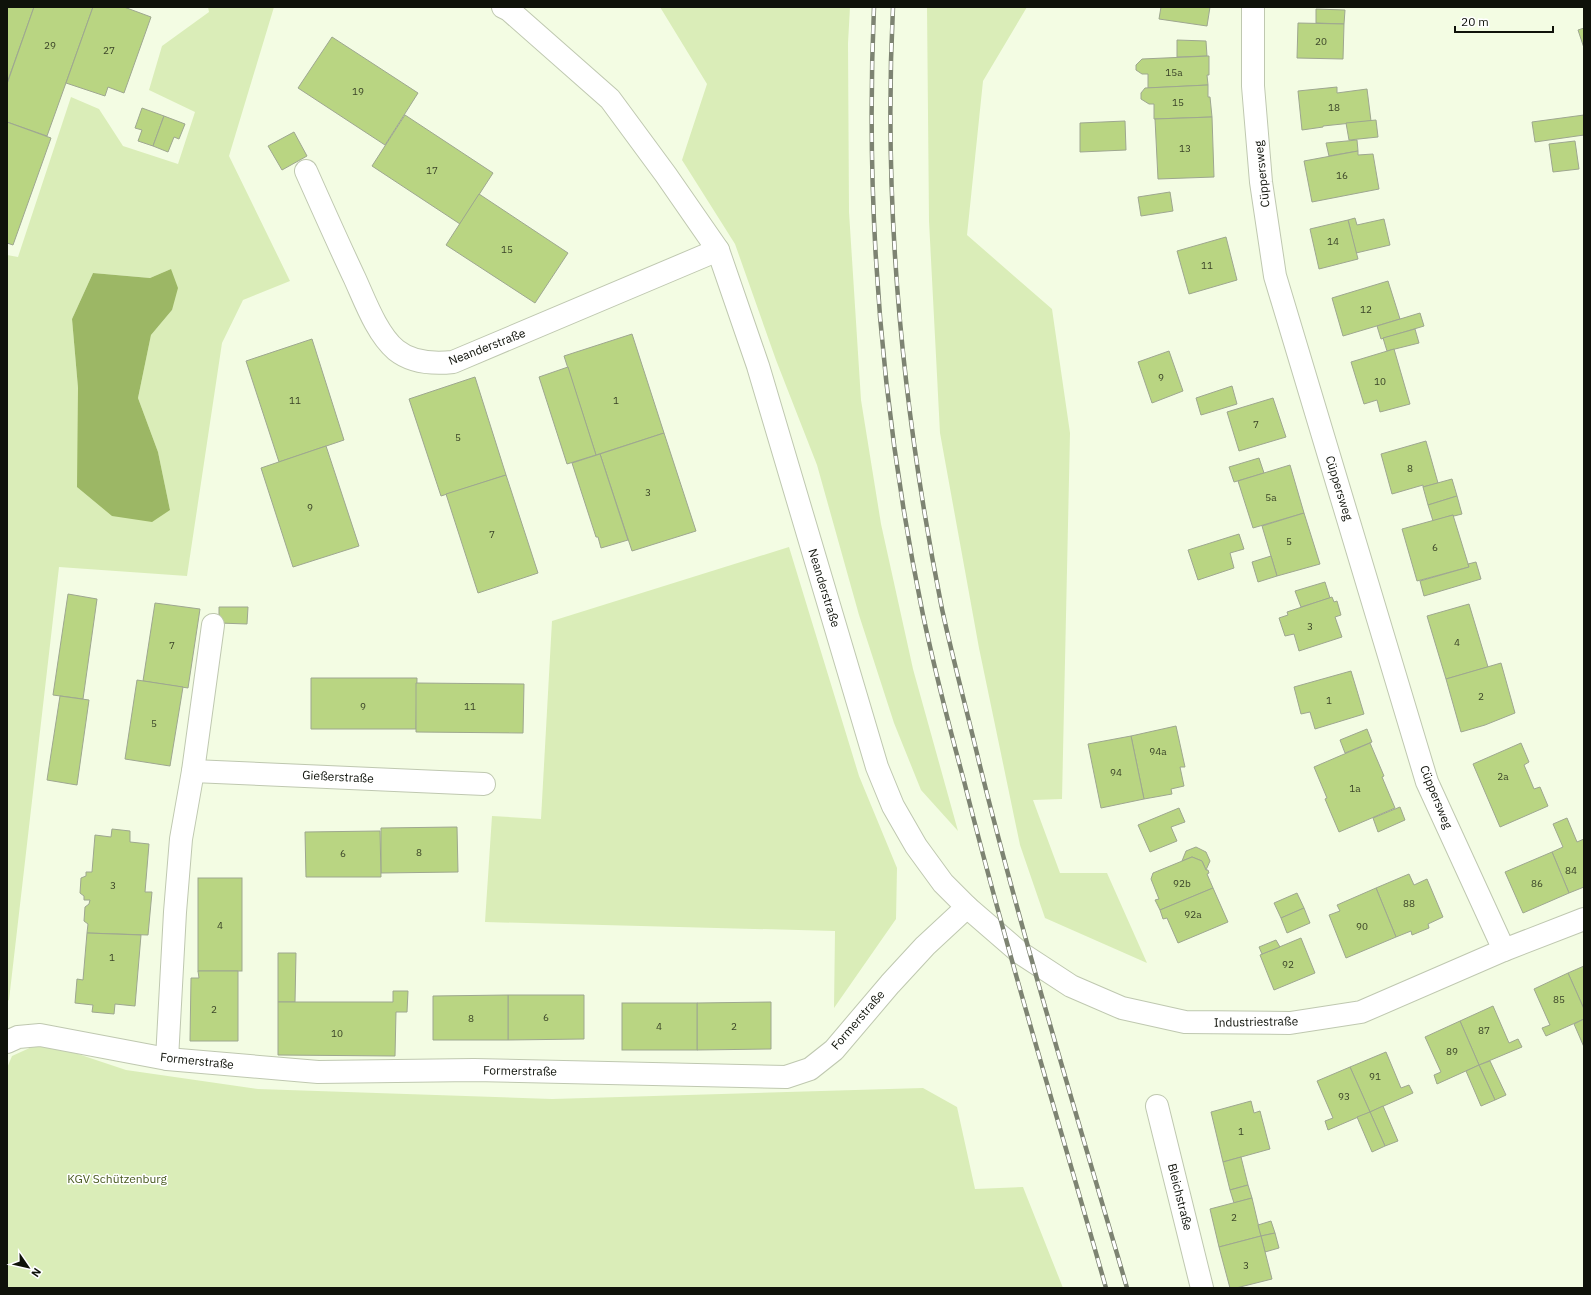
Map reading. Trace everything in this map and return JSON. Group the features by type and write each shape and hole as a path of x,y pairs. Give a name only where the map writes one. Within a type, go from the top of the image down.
{"street":[{"name":"Neanderstraße","path":"503,7 509,10 610,99 666,175 718,250 758,366 877,767 893,806 916,846 943,883 967,907"},
{"name":"Cüppersweg","path":"1253,7 1254,94 1261,182 1275,276 1427,782 1504,950"},
{"name":"Neanderstraße","path":"306,171 360,290 380,329 396,350 417,361 438,364 454,362 718,250"},
{"path":"167,1059 175,912 181,839 193,771 214,625"},
{"name":"Gießerstraße","path":"193,771 484,784"},
{"name":"Industriestraße","path":"967,907 1018,952 1071,986 1122,1008 1185,1022 1290,1023 1361,1012 1504,950 1584,919"},
{"name":"Formerstraße","path":"7,1042 18,1037 40,1036 167,1059 318,1072 474,1070 786,1077 810,1069 834,1050 890,984 925,946 967,907"},
{"name":"Bleichstraße","path":"1157,1106 1202,1288"}],"green space":[{"path":"208,7 274,7 229,156 290,281 243,300 222,343 187,576 59,567 9,1000 7,1001 7,255 18,257 71,97 99,109 123,146 178,164 195,112 149,90 162,46 209,12","holes":["171,269 172,310 151,335 138,398 158,452 170,510 78,388 72,319 93,273 150,278"]},
{"path":"660,7 850,7 848,43 849,212 861,400 881,524 913,669 958,831 921,790 894,723 859,615 817,465 776,360 735,244 682,160 707,84"},
{"path":"927,7 1027,7 983,81 967,235 1052,309 1070,433 1062,799 1033,800 1060,873 1107,873 1147,963 1045,918 1020,845 979,648 940,433 929,221"},
{"path":"789,547 859,776 897,868 896,919 834,1008 835,931 485,922 492,816 541,819 552,621"},
{"name":"KGV Schützenburg","path":"34,1046 66,1050 126,1070 258,1089 552,1099 923,1088 957,1107 975,1189 1023,1187 1063,1288 7,1288 7,1068 12,1056"}],"shaded area":[{"path":"171,269 178,288 172,310 151,335 138,398 158,452 170,510 152,522 112,516 77,487 78,388 72,319 93,273 150,278"}],"building":[{"path":"7,7 34,7 7,83"},
{"path":"34,7 93,7 47,136 7,122 7,84"},
{"path":"93,7 124,7 151,17 124,93 108,87 105,96 66,83"},
{"path":"1161,7 1210,7 1207,26 1159,19"},
{"path":"1316,9 1345,10 1344,24 1316,23"},
{"path":"1298,23 1344,24 1343,59 1297,58"},
{"path":"1584,28 1584,48 1578,30"},
{"path":"332,37 418,93 385,145 298,88"},
{"path":"1177,40 1206,41 1207,56 1177,57"},
{"path":"1209,56 1209,75 1207,75 1208,85 1148,88 1148,74 1142,74 1136,70 1136,65 1142,59"},
{"path":"1208,85 1208,97 1210,97 1212,117 1154,119 1154,104 1149,104 1141,99 1141,93 1145,88"},
{"path":"1337,87 1337,93 1367,89 1371,121 1323,126 1302,130 1298,91"},
{"path":"142,108 164,116 153,146 138,141 142,130 135,128"},
{"path":"405,115 493,173 460,224 372,166"},
{"path":"1584,115 1584,135 1535,142 1532,122"},
{"path":"164,116 185,124 179,139 174,137 168,152 153,146"},
{"path":"1212,117 1214,177 1158,179 1155,119"},
{"path":"1376,120 1378,137 1349,140 1346,123"},
{"path":"1125,121 1126,150 1080,152 1080,123"},
{"path":"7,122 51,138 13,245 7,243"},
{"path":"294,132 307,156 282,170 268,146"},
{"path":"1357,140 1358,151 1329,156 1326,143"},
{"path":"1575,141 1579,169 1553,172 1549,144"},
{"path":"1358,151 1358,155 1373,154 1379,189 1312,202 1304,161"},
{"path":"1170,192 1173,211 1141,216 1138,197"},
{"path":"479,194 568,253 535,303 446,245"},
{"path":"1355,218 1357,225 1384,219 1390,245 1356,253 1348,220"},
{"path":"1348,220 1358,259 1319,269 1310,229"},
{"path":"1226,237 1237,280 1189,294 1177,251"},
{"path":"1388,281 1400,319 1343,336 1332,298"},
{"path":"1420,313 1424,326 1381,339 1377,326"},
{"path":"1415,329 1419,343 1387,351 1383,338"},
{"path":"632,334 664,433 596,455 564,356"},
{"path":"312,339 344,440 279,462 246,361"},
{"path":"1394,349 1410,404 1380,412 1377,400 1364,404 1351,362"},
{"path":"1169,351 1183,391 1152,403 1138,362"},
{"path":"568,367 596,455 567,464 539,377"},
{"path":"475,377 506,475 441,496 409,399"},
{"path":"1232,386 1237,404 1201,415 1196,398"},
{"path":"1273,398 1286,437 1239,451 1227,412"},
{"path":"664,433 696,531 632,551 600,454"},
{"path":"1426,441 1438,483 1423,487 1423,485 1392,494 1381,454"},
{"path":"326,446 359,546 293,567 261,468"},
{"path":"600,454 628,540 601,548 572,463"},
{"path":"1259,458 1264,473 1234,482 1229,467"},
{"path":"1290,465 1304,513 1253,528 1238,481"},
{"path":"506,475 538,573 478,593 446,494"},
{"path":"1452,479 1457,496 1428,505 1423,487"},
{"path":"1457,496 1462,514 1433,521 1428,505"},
{"path":"1304,513 1320,564 1277,576 1262,526"},
{"path":"1453,515 1469,567 1417,581 1402,529"},
{"path":"1239,534 1244,549 1230,553 1234,568 1198,580 1188,550"},
{"path":"1271,556 1277,576 1258,582 1252,562"},
{"path":"1476,562 1481,579 1424,596 1420,581 1469,567 1468,564"},
{"path":"1325,582 1330,598 1301,607 1295,591"},
{"path":"68,594 97,599 83,699 53,695"},
{"path":"1332,597 1334,602 1337,601 1341,615 1335,617 1342,637 1299,651 1294,634 1285,636 1279,618 1288,615 1287,612"},
{"path":"155,603 200,609 188,688 143,681"},
{"path":"1469,604 1488,667 1446,679 1427,616"},
{"path":"219,607 248,607 247,624 219,623"},
{"path":"1501,663 1515,713 1485,725 1461,732 1446,679"},
{"path":"1351,671 1364,714 1315,729 1310,712 1301,714 1294,687"},
{"path":"311,678 417,678 416,729 311,729"},
{"path":"137,680 183,687 170,766 125,759"},
{"path":"416,683 524,684 523,733 416,732"},
{"path":"60,696 89,700 77,785 47,780"},
{"path":"1176,726 1185,767 1180,767 1184,786 1171,789 1172,794 1144,799 1131,736"},
{"path":"1367,729 1372,742 1345,753 1340,740"},
{"path":"1131,736 1144,799 1101,808 1088,744"},
{"path":"1370,743 1384,776 1382,777 1395,808 1339,832 1325,799 1327,798 1314,767"},
{"path":"1521,743 1529,762 1524,765 1534,789 1540,787 1548,806 1500,827 1473,764"},
{"path":"1400,807 1405,820 1378,832 1373,818"},
{"path":"1179,808 1185,822 1171,827 1177,841 1150,852 1138,825"},
{"path":"1567,818 1577,842 1584,839 1584,887 1569,893 1552,852 1563,847 1553,824"},
{"path":"457,827 458,872 381,873 381,828"},
{"path":"112,829 130,831 130,842 149,844 145,892 152,892 148,935 87,933 88,924 84,921 85,907 89,904 90,900 84,900 84,896 80,893 81,878 86,876 86,872 92,872 95,835 111,837"},
{"path":"380,831 381,877 306,877 305,832"},
{"path":"1196,847 1206,852 1210,861 1206,870 1202,861 1192,857 1182,861 1186,851"},
{"path":"1552,852 1569,893 1523,913 1505,872"},
{"path":"1192,857 1202,861 1206,870 1208,870 1209,873 1207,874 1213,888 1160,910 1155,900 1159,899 1151,879 1153,873"},
{"path":"1409,874 1414,885 1427,879 1443,917 1428,924 1429,928 1412,935 1411,931 1396,937 1376,888"},
{"path":"198,878 242,878 242,971 198,971"},
{"path":"1213,888 1228,922 1178,943 1167,918 1163,919 1160,910"},
{"path":"1376,888 1396,937 1346,958 1329,915 1340,911 1337,905"},
{"path":"1297,893 1304,908 1281,918 1274,903"},
{"path":"1304,908 1310,923 1287,933 1281,918"},
{"path":"87,933 141,935 135,1006 115,1004 114,1014 92,1012 93,1005 75,1003 77,979 83,980"},
{"path":"1301,938 1315,973 1274,990 1260,955"},
{"path":"1276,940 1280,947 1262,954 1259,947"},
{"path":"278,953 296,953 295,1002 278,1002"},
{"path":"1584,966 1584,1009 1568,973"},
{"path":"198,971 238,971 238,1041 190,1041 191,978 199,978"},
{"path":"1568,973 1584,1009 1584,1019 1546,1036 1542,1028 1550,1025 1534,989"},
{"path":"393,991 408,991 407,1012 396,1012 395,1056 278,1055 278,1002 393,1002"},
{"path":"508,995 584,995 584,1039 508,1040"},
{"path":"508,995 508,1040 433,1040 433,996"},
{"path":"771,1002 771,1049 697,1050 697,1003"},
{"path":"622,1003 697,1003 697,1050 622,1050"},
{"path":"1493,1006 1509,1043 1518,1039 1522,1047 1479,1065 1460,1021"},
{"path":"1584,1019 1584,1047 1574,1024"},
{"path":"1460,1021 1479,1065 1437,1084 1434,1075 1441,1072 1425,1037"},
{"path":"1386,1052 1401,1088 1409,1085 1413,1093 1370,1112 1350,1067"},
{"path":"1490,1061 1506,1095 1495,1100 1479,1065"},
{"path":"1479,1065 1495,1100 1481,1106 1466,1071"},
{"path":"1350,1067 1370,1112 1328,1130 1325,1121 1333,1118 1317,1081"},
{"path":"1251,1101 1254,1113 1260,1111 1270,1149 1223,1162 1211,1112"},
{"path":"1383,1106 1398,1141 1385,1146 1370,1112"},
{"path":"1370,1112 1385,1146 1372,1152 1357,1117"},
{"path":"1241,1157 1248,1185 1230,1190 1223,1162"},
{"path":"1248,1185 1252,1198 1234,1203 1230,1190"},
{"path":"1252,1198 1261,1236 1219,1247 1210,1209"},
{"path":"1271,1221 1275,1233 1261,1236 1258,1225"},
{"path":"1275,1233 1279,1248 1265,1252 1261,1236"},
{"path":"1261,1236 1272,1279 1236,1288 1230,1288 1219,1247"}],"railway":[{"path":"874,7 872,160 875,236 887,389 909,540 932,657 980,845 1106,1288"},
{"path":"893,7 891,158 899,310 916,460 928,535 946,628 996,828 1050,1026 1127,1288"}]}
